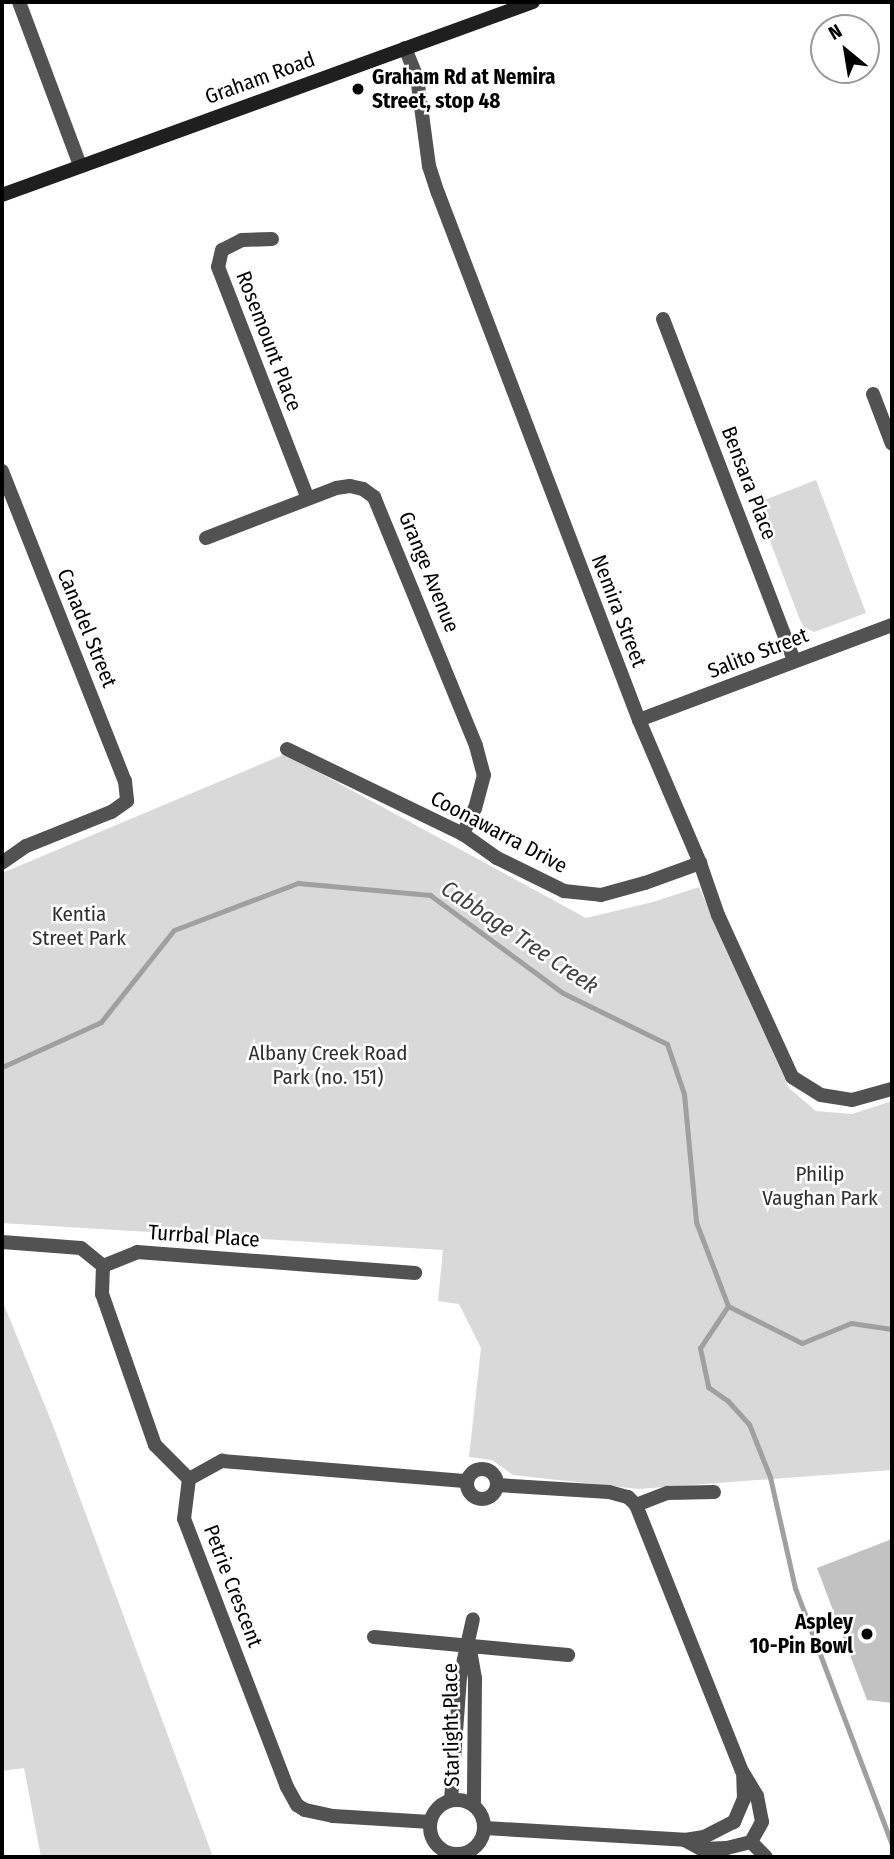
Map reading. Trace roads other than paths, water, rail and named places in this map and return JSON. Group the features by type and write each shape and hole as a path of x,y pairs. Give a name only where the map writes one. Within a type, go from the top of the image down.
{"street":[{"path":"19,2 80,165"},
{"name":"Graham Road","path":"2,195 533,2"},
{"name":"Nemira Street","path":"405,48 417,77 429,166 438,193 639,720 700,863 718,915 792,1077 821,1095 852,1100 892,1089"},
{"name":"Rosemount Place","path":"272,239 242,240 222,250 218,267 307,497"},
{"name":"Bensara Place","path":"663,319 794,661"},
{"path":"873,394 892,444"},
{"name":"Canadel Street","path":"2,471 125,780 127,801 111,812 26,846 2,863"},
{"name":"Grange Avenue","path":"206,538 307,497 350,486 363,489 374,497 476,746 484,775 475,808 463,834"},
{"name":"Salito Street","path":"639,720 892,625"},
{"name":"Coonawarra Drive","path":"287,749 463,834 497,858 564,891 601,895 645,883 700,863"},
{"path":"2,1242 81,1248 103,1266 102,1294 155,1445 189,1479 222,1461 467,1481"},
{"name":"Turrbal Place","path":"103,1266 137,1252 415,1273"},
{"path":"477,1469 484,1469 493,1474 496,1485 491,1495 480,1498 468,1489 467,1481 477,1469"},
{"name":"Petrie Crescent","path":"189,1479 184,1519 287,1787 297,1805 305,1810 333,1816 430,1822"},
{"path":"496,1485 609,1492 628,1497 636,1505 742,1772 757,1796 762,1822 751,1842 727,1848 701,1849 685,1840"},
{"path":"636,1505 668,1493 714,1492"},
{"name":"Starlight Place","path":"451,1800 460,1677 473,1619"},
{"name":"Starlight Place","path":"374,1637 568,1654"},
{"name":"Starlight Place","path":"469,1646 475,1679 474,1804"},
{"path":"485,1828 685,1840 704,1838 734,1822 744,1800 742,1772"},
{"path":"451,1800 474,1804 480,1811 485,1828 478,1846 463,1856 447,1855 433,1840 430,1822 440,1806 451,1800"},
{"path":"751,1842 766,1857"}],"waterway":[{"name":"Cabbage Tree Creek","path":"2,1067 101,1022 174,930 298,883 430,895 563,993 667,1044 684,1094 696,1222 728,1306 802,1343 851,1323 892,1329"},
{"path":"728,1306 700,1348 708,1387 728,1401 749,1424 770,1477 795,1588 892,1845"}],"place":[{"name":"Graham Rd at Nemira Street, stop 48","path":"358,89"},
{"name":"Aspley 10-Pin Bowl","path":"867,1634"}],"park label":[{"name":"Kentia Street Park","path":"79,926"},
{"name":"Albany Creek Road Park (no. 151)","path":"328,1065"},
{"name":"Philip Vaughan Park","path":"820,1186"}]}
